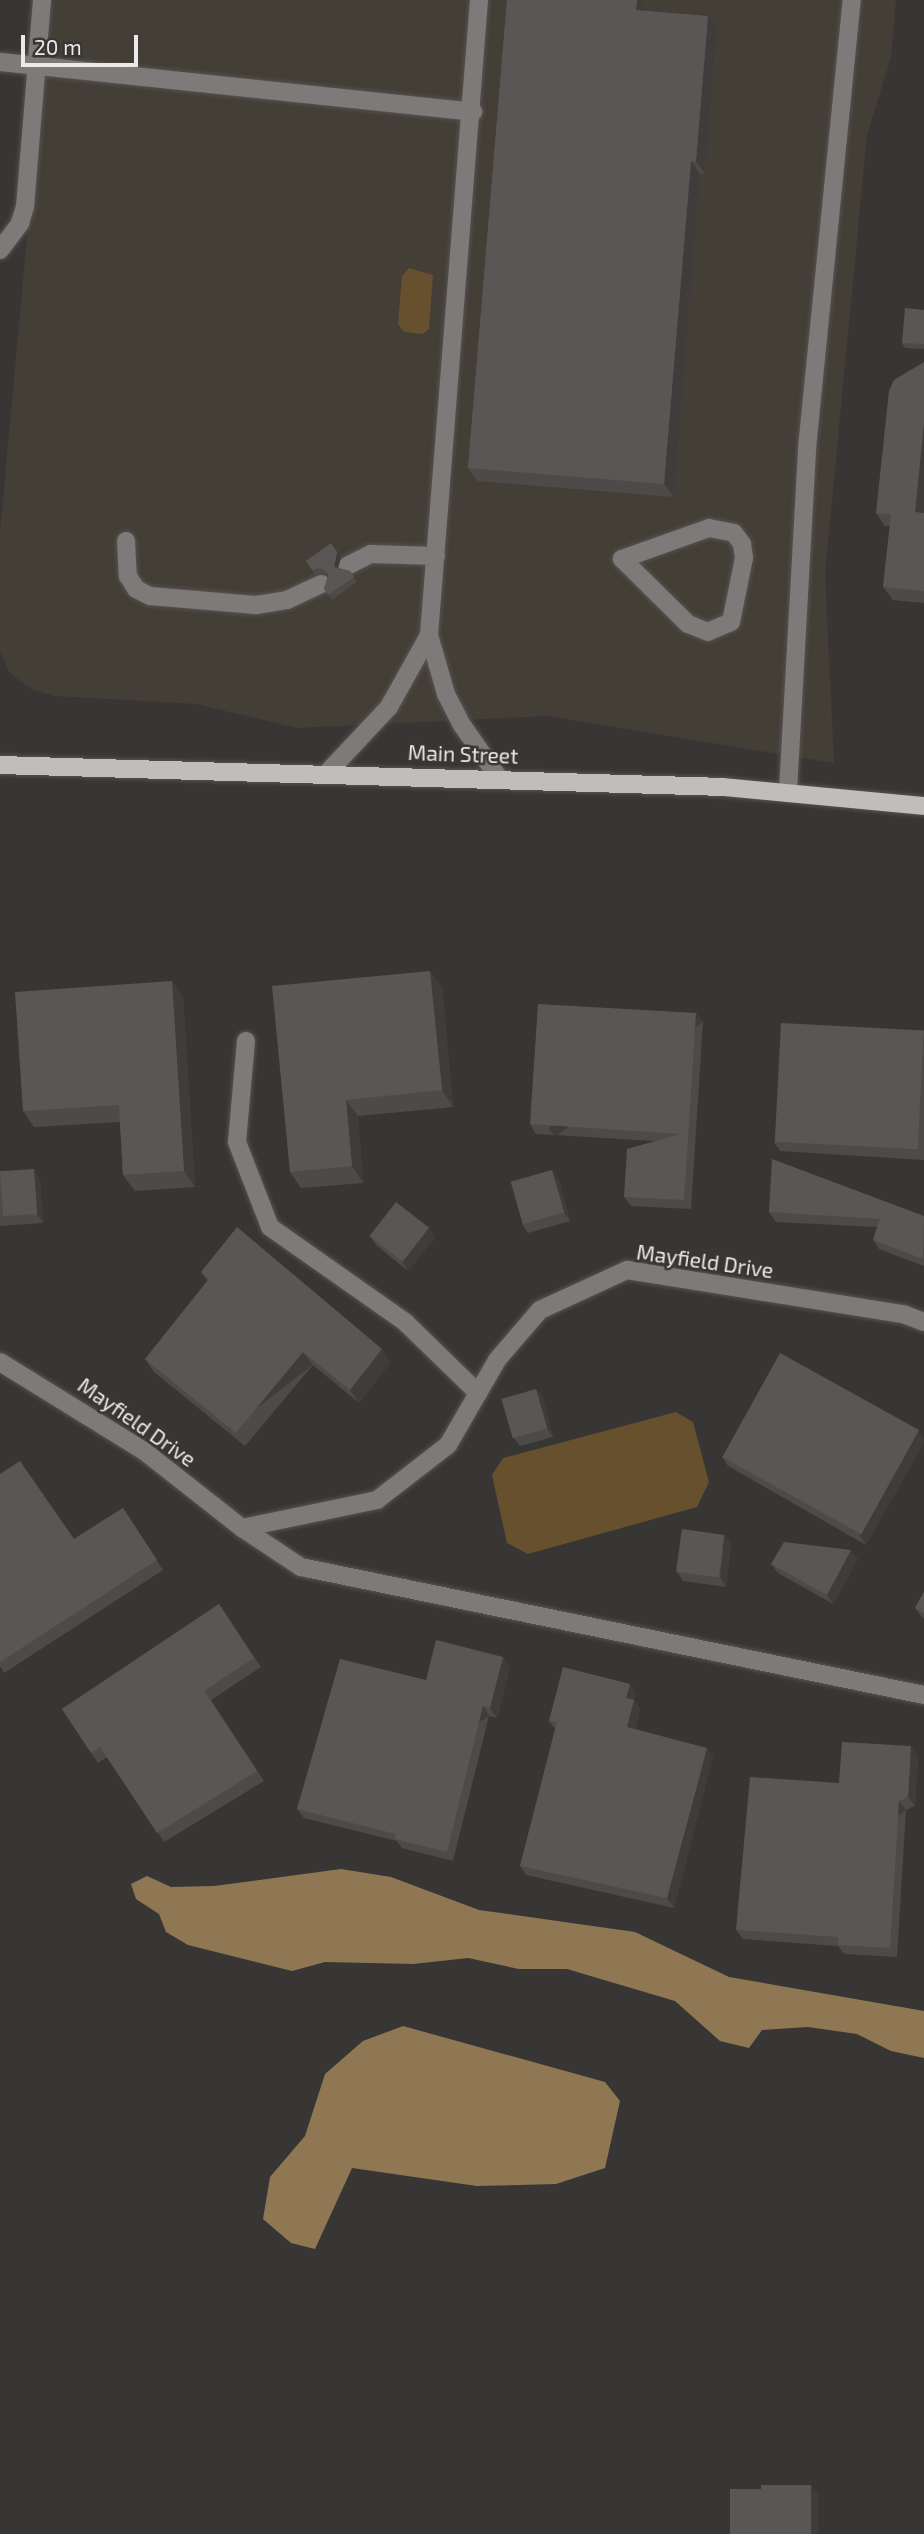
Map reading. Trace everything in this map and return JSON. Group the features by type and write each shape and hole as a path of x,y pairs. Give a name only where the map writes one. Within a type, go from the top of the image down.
{"main road":[{"name":"Main Street","path":"0,765 499,778 789,791 924,806"}],"street":[{"path":"0,250 20,223 25,207 39,66 42,0"},
{"path":"479,0 473,112 429,635 435,667 462,725 499,778"},
{"path":"789,791 807,447 852,0"},
{"path":"0,62 473,112"},
{"path":"709,528 734,533 742,544 744,558 731,622 720,631 699,630 622,559 709,528"},
{"path":"127,541 128,576 136,589 150,596 256,605 287,600 322,584"},
{"path":"347,566 371,554 436,556"},
{"path":"328,772 389,707 429,635"},
{"path":"246,1041 237,1142 270,1227 405,1322 478,1393"},
{"name":"Mayfield Drive","path":"243,1528 377,1500 448,1445 497,1360 540,1310 627,1270 903,1314 924,1322"},
{"name":"Mayfield Drive","path":"0,1362 144,1451 243,1528 302,1567 924,1695"}],"shaded area":[{"path":"49,0 896,0 891,57 867,135 825,573 834,763 547,716 297,728 196,704 54,696 31,689 10,673 0,652 0,531"},
{"path":"409,268 433,275 429,329 423,334 404,332 398,324 402,276"},
{"path":"676,1412 693,1422 709,1482 697,1507 528,1554 507,1543 492,1475 503,1458"},
{"path":"341,1869 391,1877 479,1910 635,1932 729,1977 924,2011 924,2058 891,2051 857,2034 808,2027 762,2030 749,2048 720,2041 675,2001 567,1969 519,1969 468,1958 413,1964 325,1962 292,1971 188,1945 166,1932 159,1914 136,1899 131,1884 147,1876 171,1887 214,1886"},
{"path":"403,2026 605,2082 620,2101 605,2168 556,2184 477,2186 352,2168 315,2249 291,2243 263,2219 270,2177 305,2136 325,2074 363,2041"}],"building":[{"path":"507,0 637,0 636,10 708,16 696,161 691,161 664,484 468,468"},
{"path":"905,308 924,310 924,344 902,343"},
{"path":"924,362 924,423 915,512 924,513 924,591 883,587 891,514 876,513 889,391 894,380"},
{"path":"331,543 337,552 334,567 350,571 354,577 328,595 324,589 329,574 320,568 312,570 306,561"},
{"path":"430,971 442,1090 346,1100 352,1166 290,1172 272,986"},
{"path":"172,981 184,1171 123,1175 119,1105 23,1111 15,992"},
{"path":"538,1004 696,1013 684,1200 624,1197 627,1149 680,1134 530,1124"},
{"path":"781,1023 924,1030 918,1149 775,1142"},
{"path":"772,1159 924,1216 923,1259 873,1240 880,1219 769,1212"},
{"path":"34,1169 37,1214 3,1216 0,1171"},
{"path":"552,1170 564,1212 523,1224 511,1182"},
{"path":"396,1202 429,1228 403,1262 370,1236"},
{"path":"237,1227 382,1349 350,1390 303,1352 236,1433 145,1359 209,1279 201,1272"},
{"path":"780,1353 919,1430 861,1534 722,1457"},
{"path":"536,1389 547,1428 513,1438 501,1399"},
{"path":"20,1461 74,1539 123,1508 157,1560 0,1662 0,1474"},
{"path":"682,1529 725,1535 719,1578 676,1572"},
{"path":"784,1542 851,1550 827,1595 771,1564"},
{"path":"924,1592 924,1613 915,1608"},
{"path":"219,1604 254,1658 204,1691 257,1771 157,1833 100,1747 91,1753 62,1709"},
{"path":"436,1640 503,1657 490,1708 483,1706 447,1852 395,1839 396,1834 297,1809 340,1659 426,1680"},
{"path":"563,1667 630,1684 626,1698 634,1700 627,1727 707,1748 667,1898 520,1866 557,1722 549,1721"},
{"path":"842,1742 911,1746 908,1797 899,1801 890,1948 838,1945 838,1937 736,1930 750,1777 839,1783"},
{"path":"761,2485 811,2485 811,2534 730,2534 730,2489 761,2489"}]}
